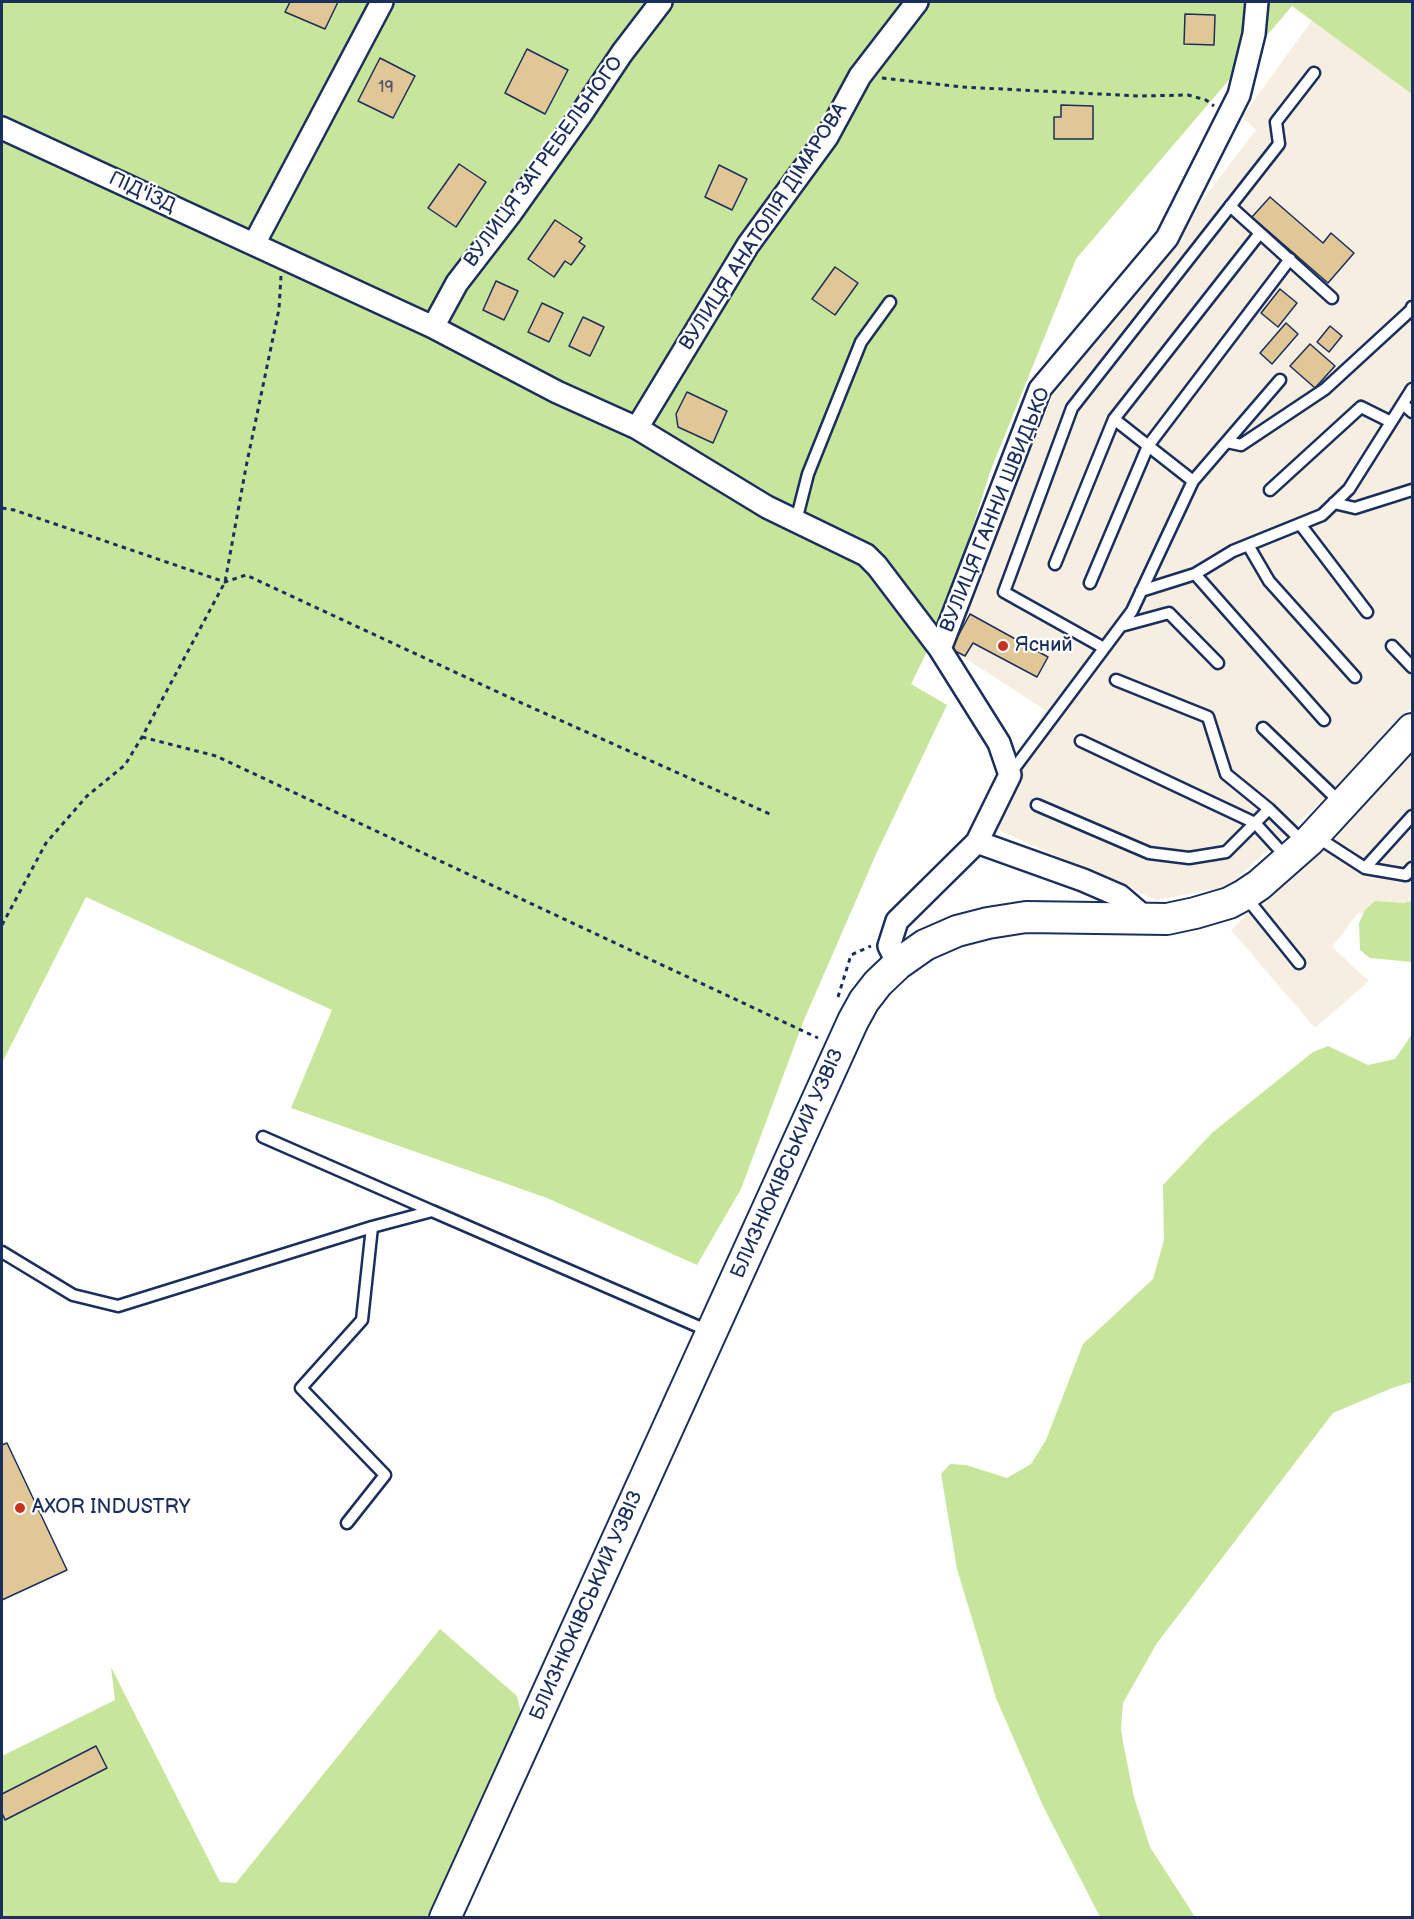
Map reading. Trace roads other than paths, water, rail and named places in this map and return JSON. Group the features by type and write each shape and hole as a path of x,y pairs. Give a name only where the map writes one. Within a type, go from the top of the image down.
{"street":[{"path":"254,244 382,2"},
{"name":"ВУЛИЦЯ ЗАГРЕБЕЛЬНОГО","path":"433,327 457,283 511,213 660,2"},
{"name":"ВУЛИЦЯ АНАТОЛІЯ ДІМАРОВА","path":"637,428 748,246 827,137 860,76 917,2"},
{"name":"ВУЛИЦЯ ГАННИ ШВИДЬКО","path":"940,650 1040,389 1167,238 1239,95 1254,33 1257,2"},
{"name":"ПІД'ЇЗД","path":"2,128 433,327 556,392 637,428 767,507 866,555 877,566 940,650 999,743 1010,775"},
{"name":"БЛИЗНЮКІВСЬКИЙ УЗВІЗ","path":"445,1917 853,1022 864,1001 878,982 925,945 957,931 988,923 1026,917 1167,919 1229,903 1244,895 1302,846 1413,729"},
{"path":"898,964 889,946 897,921 977,842 1010,775"},
{"path":"977,842 1083,880 1120,896 1148,920"}],"lane":[{"path":"1104,648 1004,592 1072,408 1279,144 1276,122 1314,73"},
{"path":"1230,206 1332,298"},
{"path":"1054,564 1114,419 1260,233"},
{"path":"1090,583 1148,446 1290,260"},
{"path":"796,521 808,474 861,342 890,302"},
{"path":"1227,442 1241,445 1324,389 1413,307"},
{"path":"1010,775 1132,611 1193,481 1280,380"},
{"path":"1141,591 1195,574 1233,551 1322,515 1349,489 1413,389"},
{"path":"1403,404 1413,412"},
{"path":"1270,490 1361,406 1391,423"},
{"path":"1114,419 1193,481"},
{"path":"1334,504 1355,508 1413,490"},
{"path":"1300,524 1367,612"},
{"path":"1248,545 1269,581 1355,677"},
{"path":"1195,574 1324,720"},
{"path":"1121,626 1168,612 1218,663"},
{"path":"1392,646 1413,667"},
{"path":"1116,680 1208,717 1226,774 1269,808 1302,846"},
{"path":"1263,728 1342,804"},
{"path":"1082,741 1302,846 1365,868 1406,875 1413,868"},
{"path":"1037,805 1149,853 1189,858 1226,852 1269,808"},
{"path":"1365,868 1413,816"},
{"path":"1244,895 1299,963"},
{"path":"263,1137 711,1332"},
{"path":"2,1252 73,1295 118,1306 372,1227 432,1211"},
{"path":"347,1523 386,1475 301,1388 362,1320 372,1227"}],"place":[{"name":"Ясний","path":"1003,646"},
{"name":"AXOR INDUSTRY","path":"20,1508"}]}
